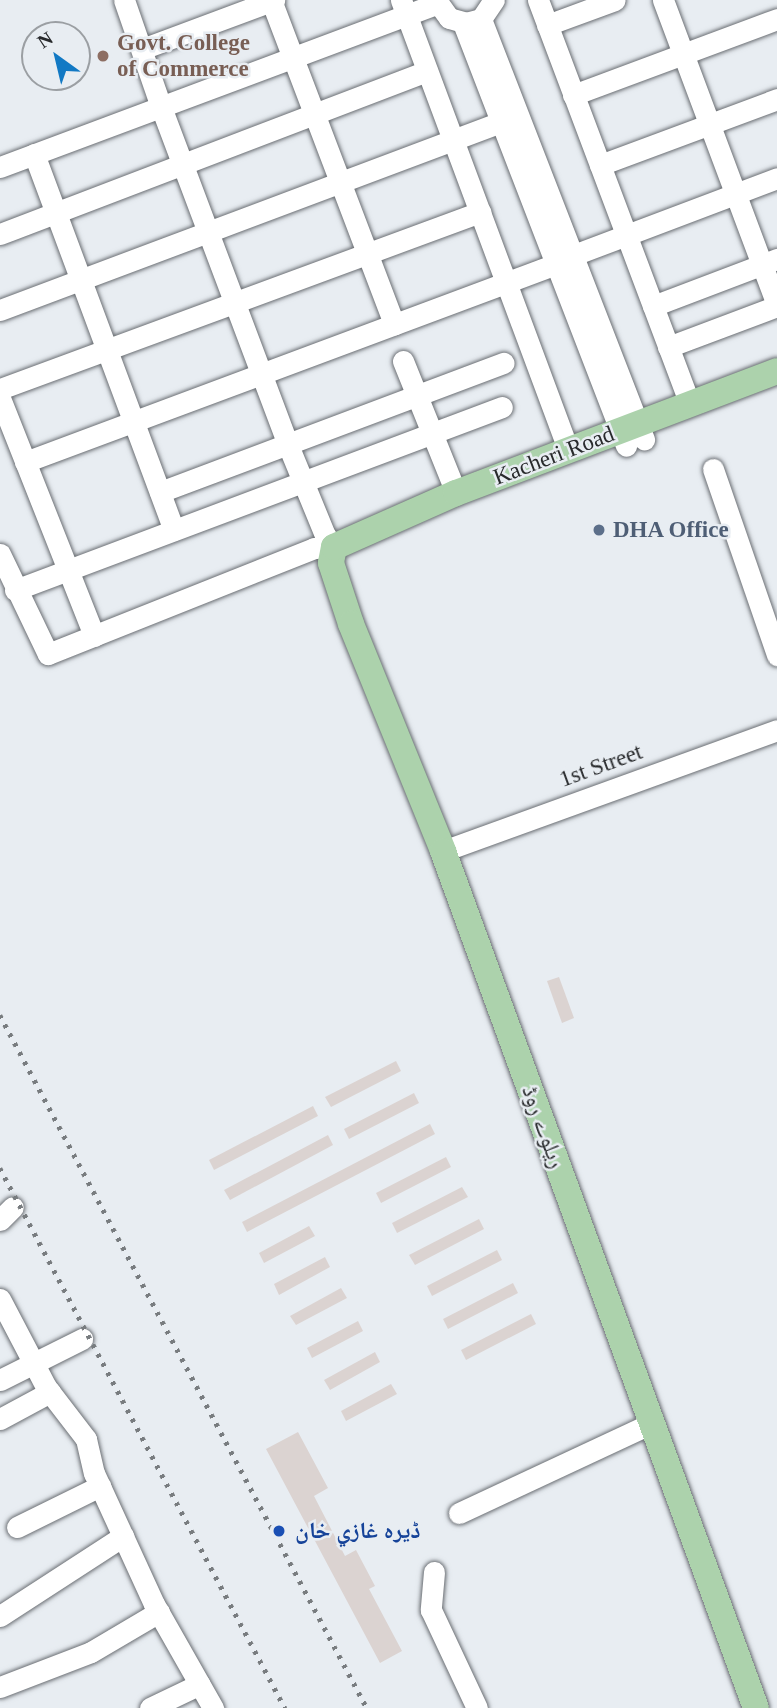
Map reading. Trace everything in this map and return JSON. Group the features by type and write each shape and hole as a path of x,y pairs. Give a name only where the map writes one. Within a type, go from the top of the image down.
{"main road":[{"name":"Kacheri Road","path":"334,547 355,548 632,435 690,404 777,371"},
{"name":"Kacheri Road","path":"334,547 456,494 569,451 632,435 777,390"},
{"name":"ریلوے روڈ","path":"334,547 331,563 351,624 443,850 756,1708"}],"street":[{"path":"124,0 161,107 288,445 325,535 334,547"},
{"path":"142,49 272,0 394,324"},
{"path":"472,21 494,0"},
{"path":"538,0 690,404"},
{"path":"547,26 615,0"},
{"path":"663,0 736,194 769,262 777,305 668,347"},
{"path":"0,167 293,56 403,8 436,2 449,18 472,21"},
{"path":"403,8 569,451"},
{"path":"573,95 777,19"},
{"path":"472,21 501,122 564,260"},
{"path":"472,21 632,435"},
{"path":"0,234 427,71"},
{"path":"600,165 777,99"},
{"path":"0,310 501,122"},
{"path":"34,154 174,530"},
{"path":"25,462 777,178"},
{"path":"0,389 480,212"},
{"path":"653,306 769,262"},
{"path":"403,361 430,435 456,494"},
{"path":"160,492 504,363"},
{"path":"0,398 94,636"},
{"path":"0,554 15,590 502,407"},
{"path":"713,469 777,654"},
{"name":"Kacheri Road","path":"15,590 48,654 314,548 334,547"},
{"name":"1st Street","path":"443,850 777,730"},
{"path":"0,1298 50,1392 86,1439 100,1486 123,1536 159,1612 213,1708"},
{"path":"0,1380 82,1339"},
{"path":"0,1419 50,1392"},
{"path":"459,1513 652,1423"},
{"path":"17,1527 100,1486"},
{"path":"0,1616 123,1536"},
{"path":"434,1572 431,1610 477,1708"},
{"path":"0,1686 91,1652 159,1612"},
{"path":"150,1708 200,1684"}],"building":[{"path":"559,977 574,1018 562,1023 547,981"},
{"path":"396,1061 401,1071 331,1107 325,1097"},
{"path":"414,1093 419,1103 349,1139 344,1129"},
{"path":"313,1106 318,1116 214,1170 209,1160"},
{"path":"430,1124 435,1134 247,1232 242,1222"},
{"path":"328,1135 333,1145 230,1200 224,1190"},
{"path":"446,1157 451,1167 381,1203 376,1193"},
{"path":"462,1187 468,1197 397,1233 392,1223"},
{"path":"479,1219 484,1229 415,1265 409,1255"},
{"path":"309,1226 315,1236 264,1263 259,1253"},
{"path":"497,1250 502,1260 432,1296 427,1286"},
{"path":"325,1257 330,1267 279,1295 274,1284"},
{"path":"513,1283 518,1293 448,1329 443,1319"},
{"path":"341,1288 347,1298 296,1325 290,1316"},
{"path":"531,1314 536,1324 466,1360 461,1350"},
{"path":"358,1321 363,1331 312,1358 307,1348"},
{"path":"375,1352 380,1362 330,1390 324,1380"},
{"path":"391,1384 397,1394 346,1421 341,1411"},
{"path":"298,1432 328,1488 314,1496 345,1556 356,1550 375,1586 369,1589 402,1651 380,1663 266,1449"}],"railway":[{"path":"0,1015 367,1708"},
{"path":"0,1168 285,1708"}],"place":[{"name":"Govt. College of Commerce","path":"103,56"},
{"name":"DHA Office","path":"599,530"},
{"name":"ڈيره غازي خان","path":"279,1531"}]}
